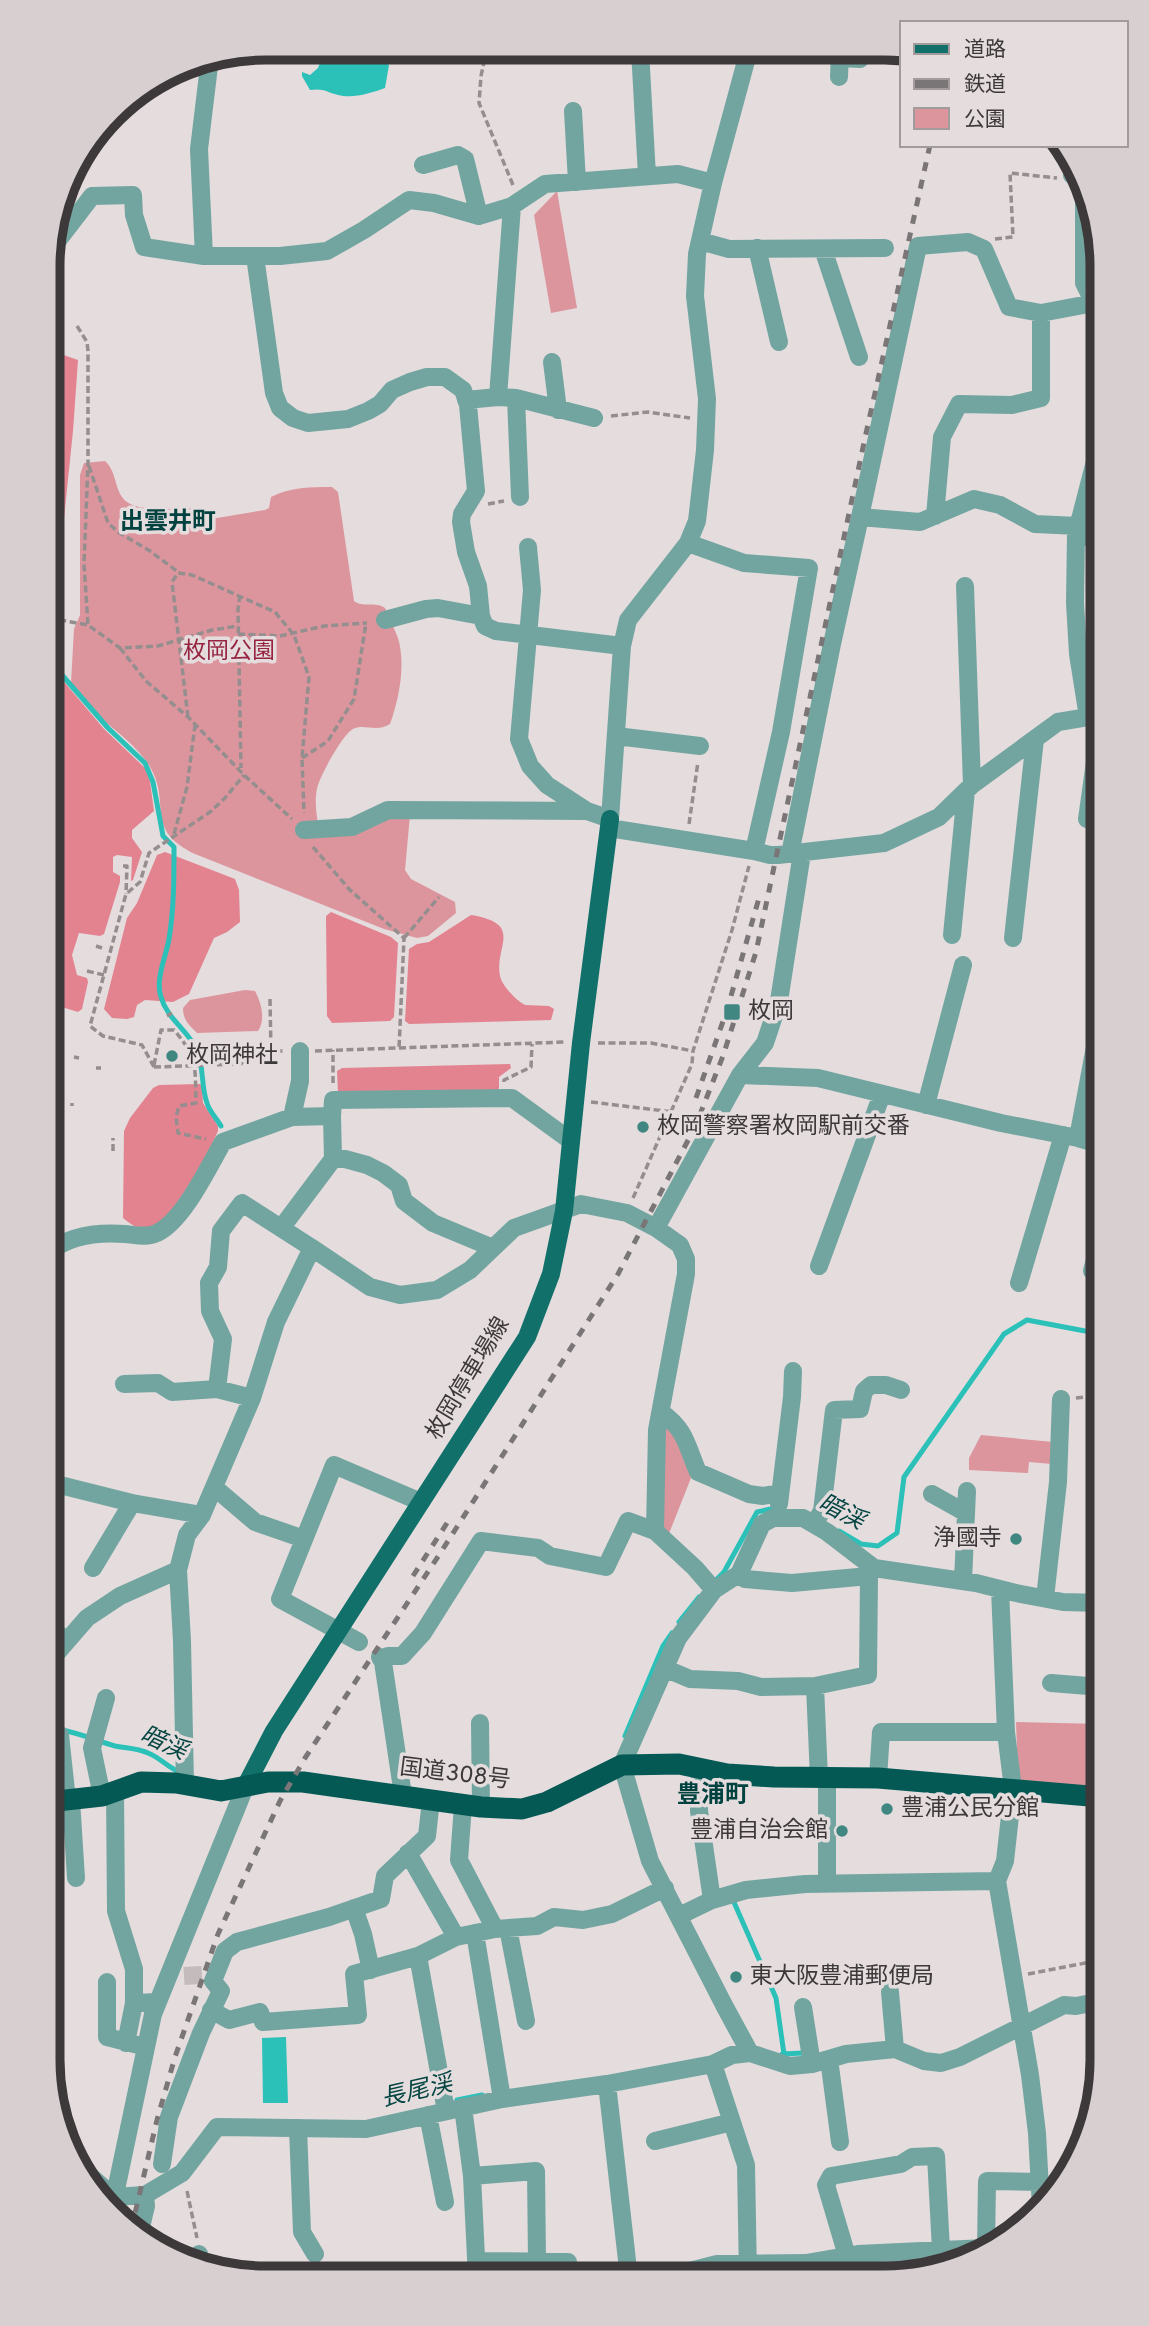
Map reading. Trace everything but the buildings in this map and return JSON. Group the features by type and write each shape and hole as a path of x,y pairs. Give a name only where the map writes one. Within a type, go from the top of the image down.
{"highway":[{"name":"国道308号","path":"62,1801 108,1794 141,1782 185,1778 221,1791 268,1782 303,1782 472,1806 522,1809 547,1802 622,1765 679,1764 727,1774 878,1778 1089,1796"}],"main road":[{"name":"枚岡停車場線","path":"245,1787 274,1731 527,1336 551,1274 564,1211 581,1043 609,823"}],"street":[{"path":"641,60 647,176"},
{"path":"609,823 622,646 628,620 688,544 697,521 705,450 707,399 695,296 697,254 746,60"},
{"path":"839,77 840,60"},
{"path":"204,256 199,149 209,67"},
{"path":"573,111 576,182"},
{"path":"423,165 458,155 465,159 479,216"},
{"path":"62,235 92,196 133,195 134,215 144,247 204,256 280,256 327,251 409,200 435,203 479,216 516,204 545,184 678,174 713,183"},
{"path":"1078,197 1084,284 1090,293"},
{"path":"516,204 507,398 520,498"},
{"path":"700,241 729,249 885,248"},
{"path":"656,1228 740,1075 765,1043 779,1001 796,854 832,644 918,246 968,242 984,249 1009,307 1041,313 1090,307"},
{"path":"757,248 779,342"},
{"path":"823,248 859,357"},
{"path":"255,256 274,393 280,408 293,418 308,422 348,419 380,404 392,390 427,377 445,377 463,390 476,491 462,514 461,522 466,552 478,586 481,616 485,626 496,631 622,646"},
{"path":"935,516 942,437 959,404 1012,405 1041,398 1041,313"},
{"path":"552,362 558,410"},
{"path":"466,400 507,398 594,418"},
{"path":"1090,481 1077,531 1075,603 1078,654 1090,697"},
{"path":"860,517 920,522 974,499 1000,505 1035,524 1090,536"},
{"path":"688,544 744,563 808,568 780,732 754,851"},
{"path":"528,547 532,590 519,739 530,765 547,785 609,823 770,855 884,843 939,817 969,788 1058,723 1090,724"},
{"path":"952,935 969,788 965,586"},
{"path":"385,620 438,608 481,616"},
{"path":"616,736 700,746"},
{"path":"1013,938 1035,739"},
{"path":"1087,819 1090,793"},
{"path":"304,830 352,827 388,810 587,811"},
{"path":"926,1105 963,965"},
{"path":"292,1117 300,1081 300,1051"},
{"path":"1019,1283 1071,1136 1090,1060"},
{"path":"740,1075 818,1078 1001,1123 1090,1142"},
{"path":"819,1266 882,1094"},
{"path":"60,1244 85,1236 107,1233 148,1236 159,1233 187,1205 223,1142 292,1117 332,1108 512,1098 571,1141"},
{"path":"282,1227 333,1159 332,1108"},
{"path":"333,1159 345,1159 383,1173 399,1185 404,1201 433,1223 493,1248"},
{"path":"217,1390 223,1339 210,1311 209,1283 218,1267 221,1231 242,1203 370,1287 400,1295 437,1290 470,1270 514,1228 581,1204 627,1213 656,1228 680,1245 686,1259 686,1274 657,1430 656,1531"},
{"path":"185,1778 178,1570 187,1535 202,1515 252,1398 276,1322 312,1248"},
{"path":"750,2053 650,1861 622,1765 678,1638 710,1585 739,1574 762,1524 773,1518 780,1506 793,1371"},
{"path":"124,1384 158,1383 172,1392 217,1390 252,1398"},
{"path":"817,1519 834,1410 860,1409 864,1391 871,1385 886,1385 901,1390"},
{"path":"1045,1598 1058,1482 1061,1399"},
{"path":"660,1412 674,1422 686,1438 698,1472 749,1494 763,1496 803,1518 817,1519 872,1572 868,1675 815,1686 761,1687 738,1681 690,1679 664,1668"},
{"path":"359,1642 280,1599 334,1465 421,1503"},
{"path":"60,1485 132,1503 202,1515"},
{"path":"214,1487 255,1522 304,1539"},
{"path":"963,1581 967,1491"},
{"path":"932,1494 966,1513"},
{"path":"93,1568 132,1503"},
{"path":"403,1795 382,1659 402,1656 423,1633 481,1541 538,1548 550,1556 606,1567 628,1521 656,1531 710,1585"},
{"path":"60,1648 88,1618 120,1596 178,1570"},
{"path":"739,1574 745,1579 792,1583 872,1572 963,1581 1063,1602 1089,1603"},
{"path":"1000,1589 1006,1732 1013,1789 1006,1861 998,1881 1037,2133 1040,2193"},
{"path":"60,1636 66,1641"},
{"path":"1051,1683 1089,1685"},
{"path":"815,1686 823,1778 827,1884"},
{"path":"106,1698 94,1742 108,1794 116,1911 134,1969 134,2003 126,2043"},
{"path":"480,1723 472,1806 459,1860 502,1928 526,2021"},
{"path":"878,1778 881,1732 1006,1732"},
{"path":"60,1735 62,1801 76,1878"},
{"path":"700,1768 699,1811 712,1900"},
{"path":"114,2199 153,2014 176,1977 245,1787"},
{"path":"162,2164 169,2117 221,1991 213,1981 225,1951 237,1942 381,1899 385,1876 427,1836 431,1800"},
{"path":"408,1853 456,1937"},
{"path":"679,1916 712,1900 746,1890 827,1884 998,1881"},
{"path":"211,2010 229,2020 260,2012 263,2022 358,2015 354,1974 418,1956 456,1937 502,1928 537,1926 554,1917 583,1920 612,1914 665,1888"},
{"path":"354,1908 371,1970"},
{"path":"475,1933 502,2099"},
{"path":"418,1956 446,2111 445,2202"},
{"path":"107,1983 107,2037 146,2047"},
{"path":"890,1992 895,2049"},
{"path":"134,2003 158,2002"},
{"path":"117,2202 145,2195 183,2173 217,2127 366,2129 502,2099 607,2084 713,2064 732,2055 750,2053 790,2066 846,2054 895,2049 924,2061 941,2063 960,2057 1064,2005 1089,2003"},
{"path":"803,2007 841,2141"},
{"path":"713,2064 746,2165 748,2266"},
{"path":"607,2084 628,2266"},
{"path":"446,2111 472,2176 477,2266"},
{"path":"655,2141 732,2122"},
{"path":"298,2128 302,2232 315,2254"},
{"path":"847,2256 825,2185 831,2176 901,2165 912,2157 936,2156 941,2250"},
{"path":"472,2176 536,2171 537,2261"},
{"path":"986,2239 986,2181 1040,2182"},
{"path":"142,2225 146,2206 145,2195"},
{"path":"820,2266 847,2256 964,2250"},
{"path":"520,2266 537,2261 568,2262 568,2266"},
{"path":"709,2266 727,2266"}],"path":[{"path":"488,60 484,62 481,76 479,103 516,204"},
{"path":"984,249 986,240 1013,237 1010,173 1070,179"},
{"path":"77,326 87,342 88,351 88,464 84,564 88,625"},
{"path":"594,418 648,412 706,420"},
{"path":"88,464 108,523 118,532 150,551 178,573 192,575 275,611 294,635 309,677 302,758 304,830 309,843 350,890 404,938"},
{"path":"466,508 520,498"},
{"path":"178,573 172,582 188,717"},
{"path":"240,595 238,634 241,770"},
{"path":"60,620 88,625 120,648 146,681 188,717 244,775 304,830"},
{"path":"238,634 294,635 324,626 385,620"},
{"path":"302,758 328,741 354,699 366,623"},
{"path":"120,648 158,646 238,625"},
{"path":"174,836 187,787 195,724"},
{"path":"687,840 700,746"},
{"path":"126,894 140,882 149,853 210,812 225,799 244,775"},
{"path":"627,1213 692,1064 754,851"},
{"path":"123,866 127,866 126,894 90,1026 103,1036 142,1045 154,1067"},
{"path":"399,1049 404,938 439,897"},
{"path":"96,946 102,948"},
{"path":"87,971 104,975"},
{"path":"270,999 271,1051"},
{"path":"154,1067 161,1030 174,1030 193,1055 195,1066 196,1103 179,1106 176,1117 178,1133 223,1142"},
{"path":"154,1067 241,1064 255,1052 271,1051 581,1043"},
{"path":"606,1043 651,1043 694,1051"},
{"path":"504,1080 531,1067 531,1044"},
{"path":"332,1108 333,1050"},
{"path":"576,1100 673,1112"},
{"path":"113,1138 113,1151"},
{"path":"1061,1399 1089,1396"},
{"path":"1014,1976 1089,1962"},
{"path":"183,2173 194,2216 198,2255"}],"green space":[{"path":"557,191 577,308 551,313 534,215"},
{"name":"枚岡公園","path":"105,461 111,469 119,492 127,502 155,509 193,508 211,519 265,510 269,508 271,497 293,489 332,487 338,492 354,601 385,608 398,638 401,670 399,693 390,724 380,728 353,729 343,739 327,766 316,794 320,833 389,815 410,815 405,870 411,879 455,902 456,913 428,936 417,938 384,929 195,854 179,845 169,835 161,815 159,793 150,767 136,749 103,719 71,683 74,629 80,615 80,475 84,463"},
{"path":"245,990 255,991 259,1000 262,1016 258,1031 197,1033 185,1019 183,1008 190,1000"},
{"path":"662,1419 688,1455 691,1478 668,1536 661,1522"},
{"path":"981,1435 1053,1442 1052,1464 1029,1462 1028,1473 969,1470 969,1458"},
{"path":"1016,1722 1089,1724 1089,1787 1018,1780"}],"shaded area":[{"path":"60,354 78,360 60,557"},
{"path":"60,677 104,729 145,768 150,781 154,811 132,830 132,838 142,852 133,880 131,881 132,857 113,857 113,872 120,876 120,882 104,934 100,936 79,933 72,955 77,975 87,978 88,982 82,1009 78,1012 60,1008"},
{"path":"165,852 235,879 239,890 240,922 214,938 189,994 173,1002 145,1000 137,1005 134,1017 112,1018 104,1009 127,918 137,903 157,855"},
{"path":"331,912 391,937 398,943 394,1017 390,1021 332,1023 327,1016 326,916"},
{"path":"471,915 488,919 502,930 504,938 499,965 501,980 506,988 525,1005 549,1006 554,1009 551,1020 409,1024 405,1021 409,949 429,942"},
{"path":"510,1064 511,1068 499,1077 497,1092 338,1093 337,1071 342,1068"},
{"path":"200,1084 203,1103 218,1126 218,1131 179,1202 158,1225 141,1229 123,1218 124,1131 130,1118 153,1088 159,1085"}],"water":[{"path":"321,60 383,60 389,65 385,88 350,96 310,90 302,72 310,75 318,68"},
{"path":"286,2037 288,2103 263,2103 262,2038"}],"waterway":[{"path":"60,673 108,728 145,763 153,782 163,836 174,847 172,916 159,990 168,1012 197,1050 207,1103 221,1126"},
{"name":"暗渓","path":"839,1531 861,1544 878,1546 897,1533 904,1477 1004,1334 1027,1320 1089,1332"},
{"name":"暗渓","path":"716,1580 724,1572 757,1512 775,1508"},
{"name":"暗渓","path":"679,1622 699,1597"},
{"name":"暗渓","path":"625,1736 663,1646 672,1633"},
{"name":"暗渓","path":"61,1730 115,1746 144,1751 182,1773"},
{"path":"729,1898 733,1900 776,1998 784,2054"},
{"name":"長尾渓","path":"782,2054 803,2053"},
{"name":"長尾渓","path":"457,2100 482,2095"}],"tunnel":[{"path":"184,1976 216,1974"}],"railway":[{"path":"134,2218 175,2057 218,1934 280,1801 305,1758 441,1552 618,1274 695,1127 723,1056 756,952 930,147"},
{"path":"696,1098 727,1010 759,898"},
{"path":"413,1576 447,1523"}],"place":[{"name":"枚岡","path":"732,1012"},
{"name":"枚岡神社","path":"172,1056"},
{"name":"枚岡警察署枚岡駅前交番","path":"643,1127"},
{"name":"浄國寺","path":"1016,1539"},
{"name":"豊浦公民分館","path":"887,1809"},
{"name":"豊浦自治会館","path":"842,1831"},
{"name":"東大阪豊浦郵便局","path":"736,1977"}],"district":[{"name":"出雲井町","path":"168,523"},
{"name":"豊浦町","path":"713,1796"}]}
